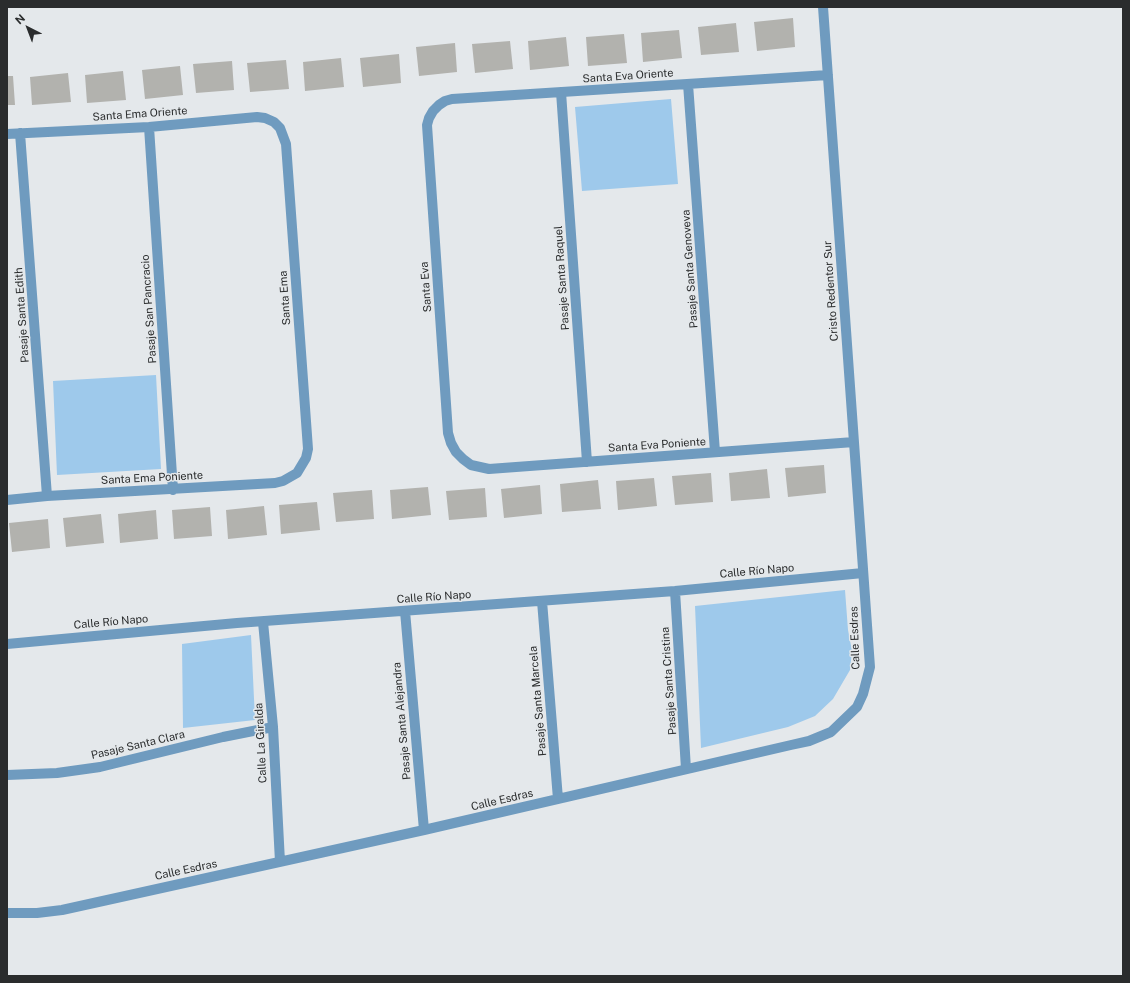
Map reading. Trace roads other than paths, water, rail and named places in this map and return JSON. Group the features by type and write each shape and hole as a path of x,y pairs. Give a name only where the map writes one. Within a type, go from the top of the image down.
{"street":[{"name":"Cristo Redentor Sur","path":"823,7 863,573"},
{"name":"Santa Eva Oriente","path":"433,111 445,101 452,99 828,75"},
{"name":"Pasaje Santa Genoveva","path":"688,84 716,452"},
{"name":"Pasaje Santa Raquel","path":"561,92 587,462"},
{"name":"Santa Eva","path":"433,111 429,118 427,130 448,433 456,452 463,459"},
{"name":"Santa Ema Oriente","path":"7,134 149,127 257,117 265,118 274,122"},
{"name":"Santa Ema","path":"274,122 280,128 286,144 308,449 306,458 297,473"},
{"name":"Pasaje San Pancracio","path":"149,127 173,490"},
{"name":"Pasaje Santa Edith","path":"20,133 47,496"},
{"name":"Santa Eva Poniente","path":"463,459 471,465 489,469 854,442"},
{"name":"Santa Ema Poniente","path":"7,500 47,496 275,483 283,482 297,473"},
{"name":"Calle Río Napo","path":"7,644 263,622 675,591 863,573"},
{"name":"Calle Esdras","path":"7,913 37,913 62,910 424,830 809,741 830,732 857,707 863,694 870,667 863,573"},
{"name":"Pasaje Santa Cristina","path":"675,591 686,769"},
{"name":"Pasaje Santa Marcela","path":"542,601 558,799"},
{"name":"Pasaje Santa Alejandra","path":"405,611 424,830"},
{"name":"Calle La Giralda","path":"263,622 273,727 280,862"},
{"name":"Pasaje Santa Clara","path":"7,775 57,773 100,767 223,737 273,727"}]}
